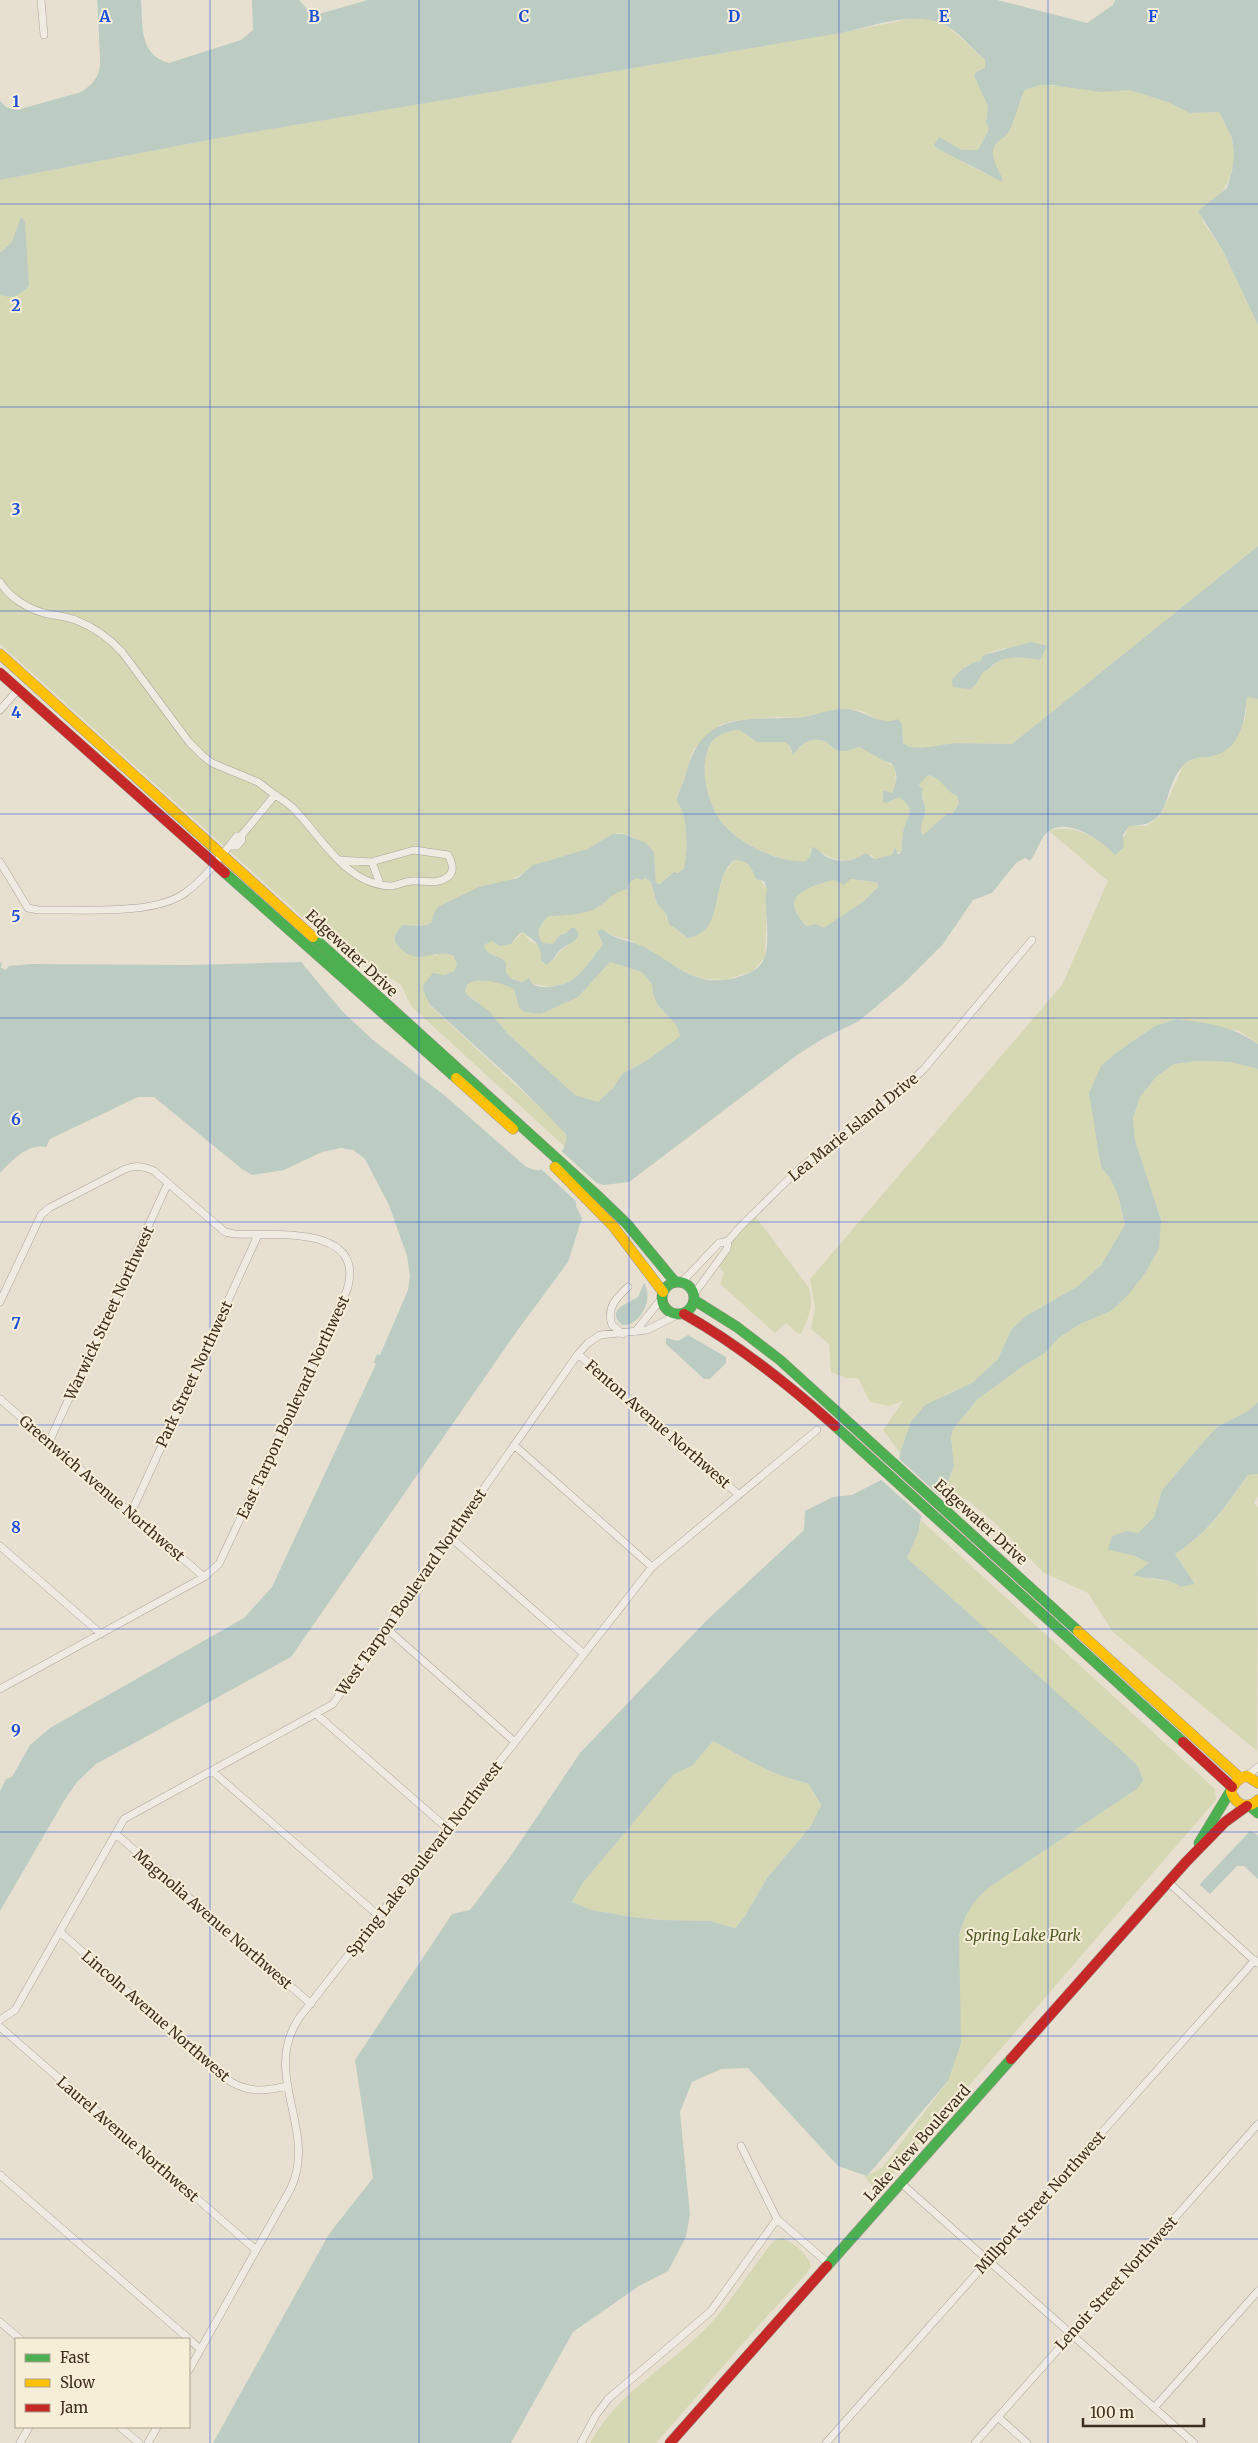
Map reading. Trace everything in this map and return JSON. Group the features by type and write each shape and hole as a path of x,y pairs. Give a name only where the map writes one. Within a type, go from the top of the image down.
{"street":[{"path":"41,0 44,35"},
{"path":"0,582 18,600 30,607 43,613 76,620 94,628 109,639 122,652 189,742 203,756 212,763 258,782 293,808 340,860 356,875 380,884 392,886 411,880 433,882 447,878 452,871 453,863 448,855 414,850 372,862 340,860"},
{"name":"Edgewater Drive","path":"0,654 541,1149 596,1199 627,1224 678,1282"},
{"name":"Edgewater Drive","path":"0,673 214,865 541,1149"},
{"path":"0,710 18,690"},
{"path":"0,862 28,908 38,910 156,906 184,894 232,846 237,846 242,840 241,836 275,795"},
{"path":"372,862 380,884"},
{"name":"Lea Marie Island Drive","path":"678,1282 719,1243 728,1241 800,1168 895,1096 924,1069 1032,940"},
{"name":"East Tarpon Boulevard Northwest","path":"0,1302 36,1223 49,1208 125,1169 135,1166 145,1167 154,1171 225,1232 326,1240 342,1251 347,1260 350,1280 225,1556 219,1564 204,1577 0,1690"},
{"name":"Warwick Street Northwest","path":"49,1442 168,1183"},
{"name":"Edgewater Drive","path":"596,1199 639,1257 662,1295"},
{"name":"Park Street Northwest","path":"131,1513 258,1236"},
{"name":"Lea Marie Island Drive","path":"694,1297 727,1249 728,1241"},
{"path":"634,1332 648,1318 668,1285 678,1282 689,1287 694,1297 691,1308 681,1314 666,1310 662,1295"},
{"path":"623,1334 612,1325 610,1312 615,1299 628,1287"},
{"name":"Edgewater Drive","path":"694,1297 775,1355 889,1460 995,1571 1231,1788 1236,1802 1253,1806"},
{"name":"Edgewater Drive","path":"681,1314 729,1339 754,1356 882,1469 936,1510 1069,1622 1243,1777 1258,1783"},
{"name":"West Tarpon Boulevard Northwest","path":"0,2020 15,2010 124,1819 333,1704 578,1354 588,1343 600,1335 647,1330 681,1314"},
{"name":"Fenton Avenue Northwest","path":"578,1354 739,1495"},
{"name":"Greenwich Avenue Northwest","path":"0,1399 204,1577"},
{"name":"Spring Lake Boulevard Northwest","path":"190,2368 291,2188 298,2170 299,2139 284,2066 286,2046 294,2027 652,1567 817,1430"},
{"path":"514,1445 652,1567"},
{"path":"450,1537 584,1654"},
{"path":"0,1546 100,1634"},
{"path":"995,1571 1001,1570 1009,1574 1061,1621 1069,1622"},
{"path":"386,1628 515,1742"},
{"path":"316,1714 448,1829"},
{"path":"1243,1777 1258,1767"},
{"path":"212,1771 379,1916"},
{"name":"Lake View Boulevard","path":"1186,1862 1221,1810 1231,1788 1243,1777"},
{"name":"Lake View Boulevard","path":"670,2443 1186,1862 1225,1822 1253,1806"},
{"name":"Magnolia Avenue Northwest","path":"116,1834 311,2004"},
{"path":"1168,1882 1256,1962"},
{"name":"Lincoln Avenue Northwest","path":"60,1932 231,2082 240,2087 259,2091 287,2086"},
{"name":"Millport Street Northwest","path":"826,2443 1256,1962"},
{"name":"Laurel Avenue Northwest","path":"0,2027 256,2250"},
{"name":"Lenoir Street Northwest","path":"975,2443 1258,2124"},
{"path":"741,2146 777,2219 829,2264"},
{"path":"0,2175 188,2338"},
{"path":"901,2183 1194,2443"},
{"path":"581,2443 596,2415 608,2399 711,2311 777,2219"},
{"path":"1154,2408 1258,2291"},
{"path":"0,2322 19,2338"},
{"path":"190,2340 200,2349"},
{"path":"998,2417 1027,2443"},
{"path":"20,2443 29,2428"},
{"path":"121,2428 139,2443"},
{"path":"148,2443 156,2428"}],"green space":[{"path":"914,18 926,19 936,21 953,31 985,59 985,68 976,72 974,76 988,106 986,122 989,129 978,150 962,150 939,138 938,149 980,171 1003,179 994,166 992,152 994,144 1009,131 1025,90 1039,85 1129,90 1168,102 1190,113 1219,112 1231,136 1234,152 1233,163 1231,173 1222,193 1202,220 1223,251 1258,325 1258,546 1012,744 955,743 922,749 909,747 903,743 902,724 881,721 862,711 843,709 796,718 777,717 733,721 720,725 693,750 683,783 677,795 677,802 683,815 686,834 684,868 660,884 656,883 654,853 631,836 619,833 613,834 593,847 570,856 548,860 427,925 409,927 398,931 395,935 435,956 441,953 454,956 457,965 454,971 444,975 429,1005 560,1126 566,1135 565,1147 411,1006 401,985 362,959 348,947 339,950 0,644 0,180 219,138 841,33","holes":["1005,648 1040,660 1004,659 983,672 970,689 964,687 965,666 980,661 994,651"]},
{"path":"1247,697 1258,699 1258,1044 1240,1031 1176,1019 1155,1026 1117,1052 1098,1146 1101,1167 1110,1178 1118,1195 1125,1226 1101,1265 1078,1286 1026,1316 1011,1330 998,1359 972,1383 945,1395 906,1438 900,1453 883,1430 903,1401 889,1406 870,1402 858,1378 846,1378 831,1372 829,1344 811,1329 815,1308 810,1279 1062,985 1108,881 1049,831 1067,829 1085,834 1116,854 1129,826 1147,826 1160,816 1184,765 1193,758 1214,756 1245,720"},
{"path":"734,730 740,730 757,742 785,742 790,746 791,753 807,742 815,740 827,742 831,748 853,750 859,747 873,753 895,768 896,786 892,793 883,790 887,803 899,797 910,810 904,827 901,853 893,850 892,855 874,859 872,855 841,860 810,849 810,856 807,861 797,861 763,852 741,840 719,818 709,797 705,774 707,752 711,743 718,736"},
{"path":"928,775 934,777 957,796 959,803 952,815 948,813 923,835 921,828 925,807 922,788 919,784"},
{"path":"735,860 741,860 751,867 767,889 765,957 753,971 725,980 695,978 630,940 607,934 598,935 603,944 602,946 574,978 567,983 551,986 511,978 506,973 506,962 490,954 484,945 492,941 495,944 511,944 523,932 530,941 539,945 543,964 547,964 568,946 569,931 560,935 553,944 543,943 540,940 539,929 549,916 588,912 602,904 612,894 629,887 629,883 636,878 641,880 645,878 651,882 657,904 666,914 666,918 675,929 688,938 699,934 707,926 712,916 722,880 727,869"},
{"path":"851,879 878,883 878,887 864,901 824,929 815,924 808,926 803,922 794,907 795,900 799,895 805,890 828,881 843,882"},
{"path":"610,962 643,972 652,984 653,994 658,1005 677,1026 680,1036 649,1059 622,1074 613,1088 598,1102 575,1095 508,1034 478,1002 466,994 466,987 476,980 493,981 514,989 519,1007 541,1014 578,997"},
{"path":"1196,1061 1230,1062 1258,1069 1258,1402 1248,1411 1217,1427 1162,1490 1154,1517 1138,1533 1127,1531 1109,1550 1135,1556 1149,1563 1134,1575 1149,1579 1195,1584 1175,1554 1207,1528 1248,1475 1258,1474 1258,1496 1254,1503 1258,1507 1257,1751 1113,1632 1088,1593 1044,1573 995,1523 969,1501 944,1492 954,1466 951,1437 953,1429 978,1399 1023,1366 1045,1353 1060,1337 1080,1324 1111,1311 1129,1294 1146,1272 1158,1248 1161,1220 1135,1140 1133,1118 1140,1097 1156,1077 1174,1064"},
{"path":"753,1213 809,1288 810,1311 801,1334 797,1333 786,1323 775,1333 720,1284 724,1273 718,1265 728,1241"},
{"name":"Spring Lake Park","path":"921,1520 1215,1789 1216,1800 877,2192 865,2177 883,2167 948,2081 959,1936 971,1908 991,1886 1137,1789 1138,1767 907,1558 918,1533"},
{"path":"713,1741 770,1771 808,1783 821,1806 811,1826 767,1878 745,1916 735,1928 710,1921 632,1917 592,1910 572,1902 582,1884 673,1775 693,1765"},
{"path":"782,2238 804,2253 811,2266 807,2273 656,2443 590,2443 602,2424 630,2393 696,2338 711,2323 771,2244 777,2239"}],"shaded area":[{"path":"97,0 141,0 143,29 147,46 159,59 169,63 241,40 253,30 252,0 299,0 310,12 319,14 368,0 997,0 1087,23 1113,5 1115,0 1258,0 1258,325 1223,251 1198,211 1227,188 1232,171 1234,154 1232,138 1219,112 1190,113 1168,102 1129,90 1101,92 1039,85 1025,90 1008,133 994,146 994,161 1003,182 938,149 934,145 939,137 962,150 978,150 989,129 986,122 988,106 974,76 976,72 985,68 985,59 955,31 938,22 925,19 897,20 841,33 219,138 0,180 0,101 6,107 17,110 81,92 94,81 98,75 100,63"},
{"path":"21,217 25,222 29,286 16,296 9,297 0,295 0,253 12,242"},
{"path":"1258,546 1258,699 1247,697 1245,715 1235,741 1222,753 1188,761 1177,774 1161,813 1154,820 1144,824 1129,826 1123,835 1124,847 1115,855 1102,843 1085,832 1066,827 1057,827 1049,831 1043,837 1030,861 1025,858 1016,863 992,893 973,900 943,944 903,984 859,1021 824,1038 797,1055 629,1182 604,1185 594,1182 576,1200 576,1206 582,1218 568,1262 517,1331 291,1657 96,1764 77,1782 64,1801 0,1911 0,1791 6,1779 12,1777 30,1745 50,1728 244,1618 272,1587 376,1364 374,1362 377,1354 380,1355 408,1290 410,1276 407,1256 389,1205 365,1159 353,1150 341,1148 322,1152 284,1170 252,1175 242,1169 154,1097 138,1097 50,1139 46,1147 39,1146 26,1150 0,1173 0,962 2,963 1,968 6,970 9,966 31,964 188,965 301,962 343,1012 373,1040 444,1095 525,1166 534,1170 540,1170 550,1165 559,1156 565,1145 566,1134 514,1081 430,1005 423,990 424,984 433,973 444,975 454,971 457,965 454,956 438,954 417,957 403,951 395,942 395,935 402,925 427,925 432,922 433,915 438,907 479,887 518,878 533,865 588,849 612,834 624,834 646,843 654,853 656,883 660,884 674,872 678,873 684,868 686,843 685,824 681,808 677,802 678,795 692,756 701,741 712,730 725,724 740,720 795,718 844,709 885,721 898,719 902,724 903,743 909,747 922,748 955,743 1012,744","holes":["740,730 757,742 785,742 790,746 793,755 803,744 812,740 821,740 827,742 834,749 842,751 859,747 891,763 895,770 896,782 892,793 883,790 883,802 887,803 899,797 910,810 904,827 901,853 898,854 895,847 892,855 874,859 866,853 852,860 841,861 825,856 812,847 810,856 806,861 796,861 762,852 741,840 719,818 706,786 705,763 707,752 713,740 724,733","928,775 934,777 952,794 957,796 959,803 952,815 948,813 923,835 921,827 925,809 922,795 923,789 919,785","734,860 739,860 749,865 756,879 764,881 767,889 767,948 765,957 756,969 735,978 708,980 696,977 686,973 644,947 617,938 602,929 597,931 603,944 602,946 574,979 561,985 539,987 533,984 529,978 522,982 512,979 506,973 506,962 490,954 484,945 492,941 499,946 511,944 523,932 537,944 541,961 546,965 579,934 575,928 571,928 566,933 560,935 553,944 543,943 540,940 539,929 549,916 591,911 616,893 627,889 629,883 636,878 642,880 645,878 651,882 657,904 666,914 669,924 688,938 700,934 708,926 713,916 726,869","851,879 878,883 878,887 864,901 824,928 815,924 807,926 794,907 795,900 799,895 805,890 828,881 835,880 844,885","610,962 642,972 652,984 653,994 658,1005 677,1026 680,1036 649,1059 622,1074 613,1088 598,1102 575,1095 508,1034 489,1011 466,994 466,987 476,981 493,982 509,987 514,989 519,1007 524,1012 541,1014 578,997"]},
{"path":"1031,642 1047,646 1040,660 1004,659 983,672 976,684 970,689 953,687 952,680 958,673 975,662 980,661 984,655"},
{"path":"1176,1019 1209,1024 1238,1033 1258,1044 1258,1069 1230,1062 1196,1061 1174,1064 1156,1077 1140,1097 1133,1118 1135,1140 1161,1220 1159,1248 1146,1272 1129,1294 1111,1311 1080,1324 1060,1337 1045,1353 1023,1366 978,1399 953,1429 951,1437 954,1466 944,1492 921,1517 918,1533 907,1558 1134,1762 1143,1780 1137,1789 991,1886 971,1908 959,1936 961,2043 948,2081 867,2176 838,2166 748,2068 721,2069 692,2082 680,2112 690,2214 686,2237 668,2271 639,2286 573,2332 511,2443 213,2443 329,2234 373,2178 355,2060 452,1914 470,1910 510,1857 580,1753 707,1620 804,1530 805,1511 833,1497 852,1495 885,1478 899,1466 900,1453 911,1422 925,1405 972,1383 998,1359 1011,1330 1026,1316 1078,1286 1101,1265 1125,1225 1118,1195 1110,1178 1101,1167 1089,1093 1101,1066 1117,1052 1155,1026","holes":["713,1741 770,1771 808,1783 821,1805 811,1826 767,1878 745,1916 735,1928 710,1921 632,1917 592,1910 572,1902 582,1884 673,1775 693,1765"]},
{"path":"644,1283 647,1289 647,1296 644,1310 635,1321 622,1325 617,1319 617,1311 638,1297"},
{"path":"688,1335 726,1357 726,1363 710,1379 704,1379 666,1344 666,1338 678,1341"},
{"path":"1258,1402 1258,1474 1248,1475 1207,1528 1175,1554 1195,1584 1181,1587 1170,1581 1133,1575 1149,1563 1135,1556 1108,1550 1112,1536 1127,1531 1138,1533 1154,1517 1162,1490 1206,1439 1217,1427 1248,1411"},
{"path":"1250,1831 1258,1835 1258,1879 1244,1866 1237,1866 1210,1894 1200,1885 1201,1883"}],"pier":[{"path":"560,1150 599,1185 588,1189 578,1203 539,1167"},
{"path":"897,1457 942,1498 924,1518 879,1478 896,1465"}],"traffic: fast":[{"path":"225,873 456,1078"},
{"path":"313,937 598,1196 627,1224 675,1282"},
{"path":"678,1282 684,1283 689,1287 693,1292 694,1298 693,1304 689,1309 684,1313 678,1314 672,1313 667,1309 663,1304 662,1298 663,1292 667,1287 672,1283 678,1282"},
{"path":"694,1300 737,1327 780,1360 1078,1631"},
{"path":"835,1426 1183,1742"},
{"path":"1199,1843 1231,1790"},
{"path":"1250,1806 1258,1813"},
{"path":"827,2266 1011,2059"}],"traffic: slow":[{"path":"0,654 313,937"},
{"path":"456,1078 513,1129"},
{"path":"555,1167 613,1226 663,1292"},
{"path":"1078,1631 1240,1778"},
{"path":"1258,1783 1247,1776 1236,1781 1231,1792 1242,1805 1250,1805 1258,1800"}],"traffic: jam":[{"path":"0,673 225,873"},
{"path":"684,1314 762,1366 835,1426"},
{"path":"1183,1742 1232,1787"},
{"path":"1011,2059 1186,1862 1225,1822 1247,1806"},
{"path":"670,2443 827,2266"}]}
